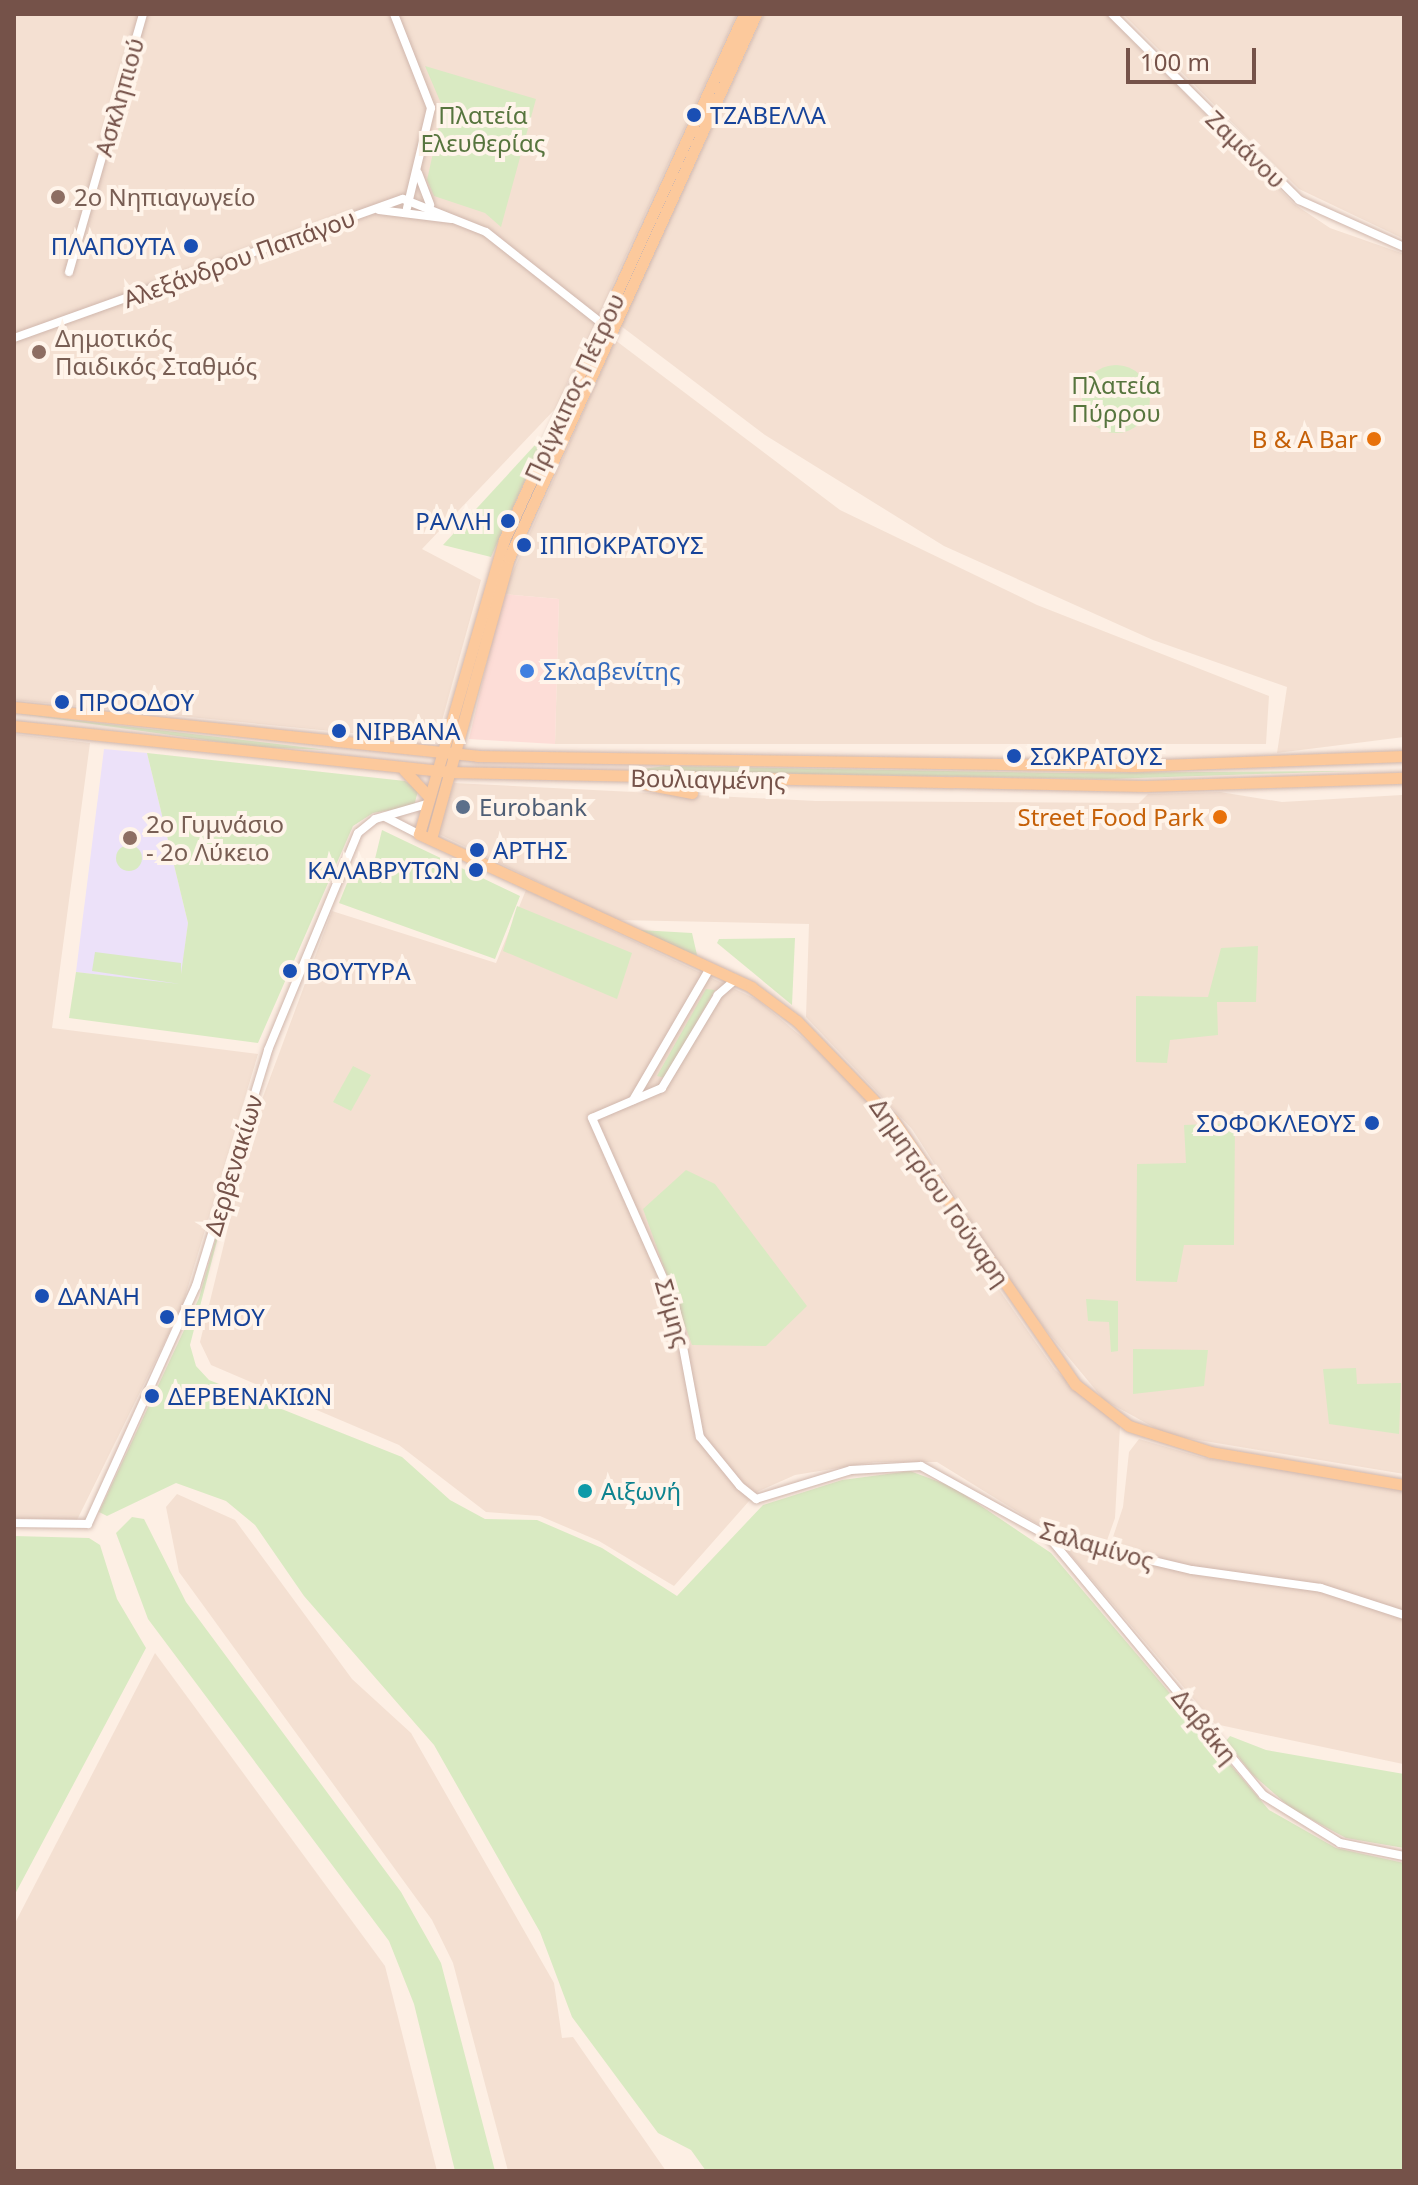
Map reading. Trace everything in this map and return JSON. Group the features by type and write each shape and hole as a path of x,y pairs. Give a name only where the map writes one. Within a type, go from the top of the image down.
{"main road":[{"name":"Πρίγκιπος Πέτρου","path":"436,771 448,753 509,558 744,14"},
{"name":"Πρίγκιπος Πέτρου","path":"448,753 449,727 496,562 756,14"},
{"name":"Βουλιαγμένης","path":"14,707 448,753 1134,766 1404,756"},
{"name":"Βουλιαγμένης","path":"14,726 403,769 609,778 1055,785 1404,778"},
{"path":"406,748 440,738 449,727"},
{"path":"431,839 449,772 448,753"},
{"path":"403,769 428,801"},
{"path":"419,834 436,771"},
{"path":"609,778 692,793"},
{"path":"1055,785 1071,796"},
{"name":"Δημητρίου Γούναρη","path":"419,834 735,980 797,1021 871,1092 1041,1338 1106,1410 1164,1441 1404,1485"}],"street":[{"name":"Ασκληπιού","path":"69,272 143,14"},
{"path":"394,14 431,108 409,204"},
{"name":"Ζαμάνου","path":"1112,14 1299,200 1404,247"},
{"path":"418,173 434,208"},
{"path":"409,204 434,208 455,219"},
{"path":"409,204 486,232 607,328"},
{"name":"Αλεξάνδρου Παπάγου","path":"14,338 374,210 409,204"},
{"name":"Δερβενακίων","path":"14,1523 88,1524 196,1286 283,1009 358,833 385,817 428,801"},
{"path":"385,817 419,834"},
{"path":"632,1101 709,970"},
{"path":"632,1101 662,1088 718,995 735,980"},
{"name":"Σύμης","path":"632,1101 592,1118 675,1304 700,1437 756,1499"},
{"name":"Σαλαμίνος","path":"756,1499 851,1470 921,1466 1048,1536 1192,1570 1321,1588 1404,1615"},
{"name":"Δαβάκη","path":"1048,1536 1263,1795 1340,1843 1404,1856"}],"shaded area":[{"path":"14,14 737,14 556,408 422,549 481,580 438,735 424,740 14,700"},
{"path":"764,14 1106,14 1294,204 1330,228 1404,254 1404,737 1277,753 1287,687 1153,640 944,546 765,435 621,326"},
{"path":"1123,14 1404,14 1404,239 1299,189"},
{"path":"615,340 840,510 1037,605 1269,696 1266,744 555,744 559,599 503,594"},
{"path":"503,594 559,599 555,744 469,739"},
{"path":"14,734 90,743 52,1028 258,1054 182,1307 77,1520 14,1518"},
{"name":"2ο Γυμνάσιο - 2ο Λύκειο","path":"104,749 147,753 188,923 180,985 76,972"},
{"path":"454,783 816,801 1139,803 1148,794 1220,792 1282,802 1402,795 1404,1474 1168,1435 1104,1400 1026,1306 912,1129 806,1017 809,924 617,920 437,833"},
{"path":"526,890 758,1000 854,1081 1055,1370 1120,1426 1115,1518 1105,1546 1044,1528 937,1462 875,1462 795,1475 757,1492 674,1586 599,1541 540,1516 486,1512 399,1445 211,1365 200,1342 254,1121 332,911 496,963"},
{"path":"1139,1439 1204,1458 1404,1489 1403,1764 1215,1724 1064,1547 1107,1555 1123,1507 1129,1452"},
{"path":"177,1494 235,1520 352,1679 411,1733 554,1983 562,2038 573,2037 666,2171 508,2171 453,1963 432,1920 179,1572 166,1507"},
{"path":"155,1653 385,1966 437,2171 14,2171 14,1925"}],"green space":[{"name":"Πλατεία Ελευθερίας","path":"425,66 536,99 501,227 485,213 434,196 427,180 443,108"},
{"name":"Πλατεία Πύρρου","path":"1109,365 1123,365 1135,370 1145,380 1150,399 1145,418 1135,428 1123,433 1109,433 1097,428 1087,418 1082,406 1082,392 1087,380 1097,370"},
{"path":"546,433 491,557 443,545"},
{"path":"14,713 328,750 256,747"},
{"path":"147,753 405,781 418,791 414,806 373,813 353,826 258,1043 69,1018 76,972 180,984 92,971 95,952 181,963 181,974 188,923"},
{"path":"666,766 1064,773 1352,771 1107,779 625,771"},
{"path":"382,830 520,896 495,959 339,903 356,861 373,867"},
{"path":"129,845 138,849 142,858 138,867 129,871 120,867 116,858 120,849"},
{"path":"517,906 632,953 617,999 503,951"},
{"path":"639,930 692,933 697,955 689,953"},
{"path":"795,938 792,1005 717,943 719,939"},
{"path":"1258,946 1256,1002 1217,1002 1218,1035 1170,1040 1167,1063 1136,1062 1136,996 1208,997 1221,948"},
{"path":"706,989 715,990 665,1078 657,1076"},
{"path":"353,1066 371,1075 351,1111 333,1102"},
{"path":"1235,1123 1234,1245 1184,1245 1177,1282 1136,1281 1137,1164 1186,1163 1184,1125"},
{"path":"239,1156 190,1345 196,1366 209,1380 402,1457 450,1500 485,1519 537,1520 602,1548 677,1596 763,1505 842,1480 910,1471 953,1487 1051,1553 1269,1810 1336,1848 1404,1863 1404,2171 706,2171 691,2150 658,2133 572,2017 540,1932 434,1745 304,1596 255,1525 226,1501 176,1483 107,1516 99,1512 199,1298"},
{"path":"686,1170 715,1184 807,1306 766,1346 692,1345 643,1209"},
{"path":"1086,1299 1118,1301 1118,1351 1111,1352 1109,1322 1088,1321"},
{"path":"1133,1349 1208,1350 1204,1386 1133,1394"},
{"path":"1356,1368 1357,1384 1401,1383 1399,1434 1329,1424 1323,1369"},
{"path":"132,1517 144,1519 186,1602 401,1892 441,1963 495,2171 455,2171 414,2004 389,1941 148,1619 116,1533"},
{"path":"14,1536 89,1538 100,1545 117,1599 146,1648 14,1896"},
{"path":"1230,1736 1266,1750 1404,1774 1404,1848 1346,1838 1292,1809 1252,1774 1226,1741"}],"place":[{"name":"ΤΖΑΒΕΛΛΑ","path":"694,115"},
{"name":"2ο Νηπιαγωγείο","path":"58,197"},
{"name":"ΠΛΑΠΟΥΤΑ","path":"191,246"},
{"name":"Δημοτικός Παιδικός Σταθμός","path":"39,352"},
{"name":"B & A Bar","path":"1374,439"},
{"name":"ΡΑΛΛΗ","path":"508,521"},
{"name":"ΙΠΠΟΚΡΑΤΟΥΣ","path":"524,545"},
{"name":"Σκλαβενίτης","path":"527,671"},
{"name":"ΠΡΟΟΔΟΥ","path":"62,702"},
{"name":"ΝΙΡΒΑΝΑ","path":"339,731"},
{"name":"ΣΩΚΡΑΤΟΥΣ","path":"1014,756"},
{"name":"Eurobank","path":"463,807"},
{"name":"Street Food Park","path":"1220,817"},
{"name":"2ο Γυμνάσιο - 2ο Λύκειο","path":"130,838"},
{"name":"ΑΡΤΗΣ","path":"477,850"},
{"name":"ΚΑΛΑΒΡΥΤΩΝ","path":"476,870"},
{"name":"ΒΟΥΤΥΡΑ","path":"290,971"},
{"name":"ΣΟΦΟΚΛΕΟΥΣ","path":"1372,1123"},
{"name":"ΔΑΝΑΗ","path":"42,1296"},
{"name":"ΕΡΜΟΥ","path":"167,1317"},
{"name":"ΔΕΡΒΕΝΑΚΙΩΝ","path":"152,1396"},
{"name":"Αιξωνή","path":"585,1491"}]}
